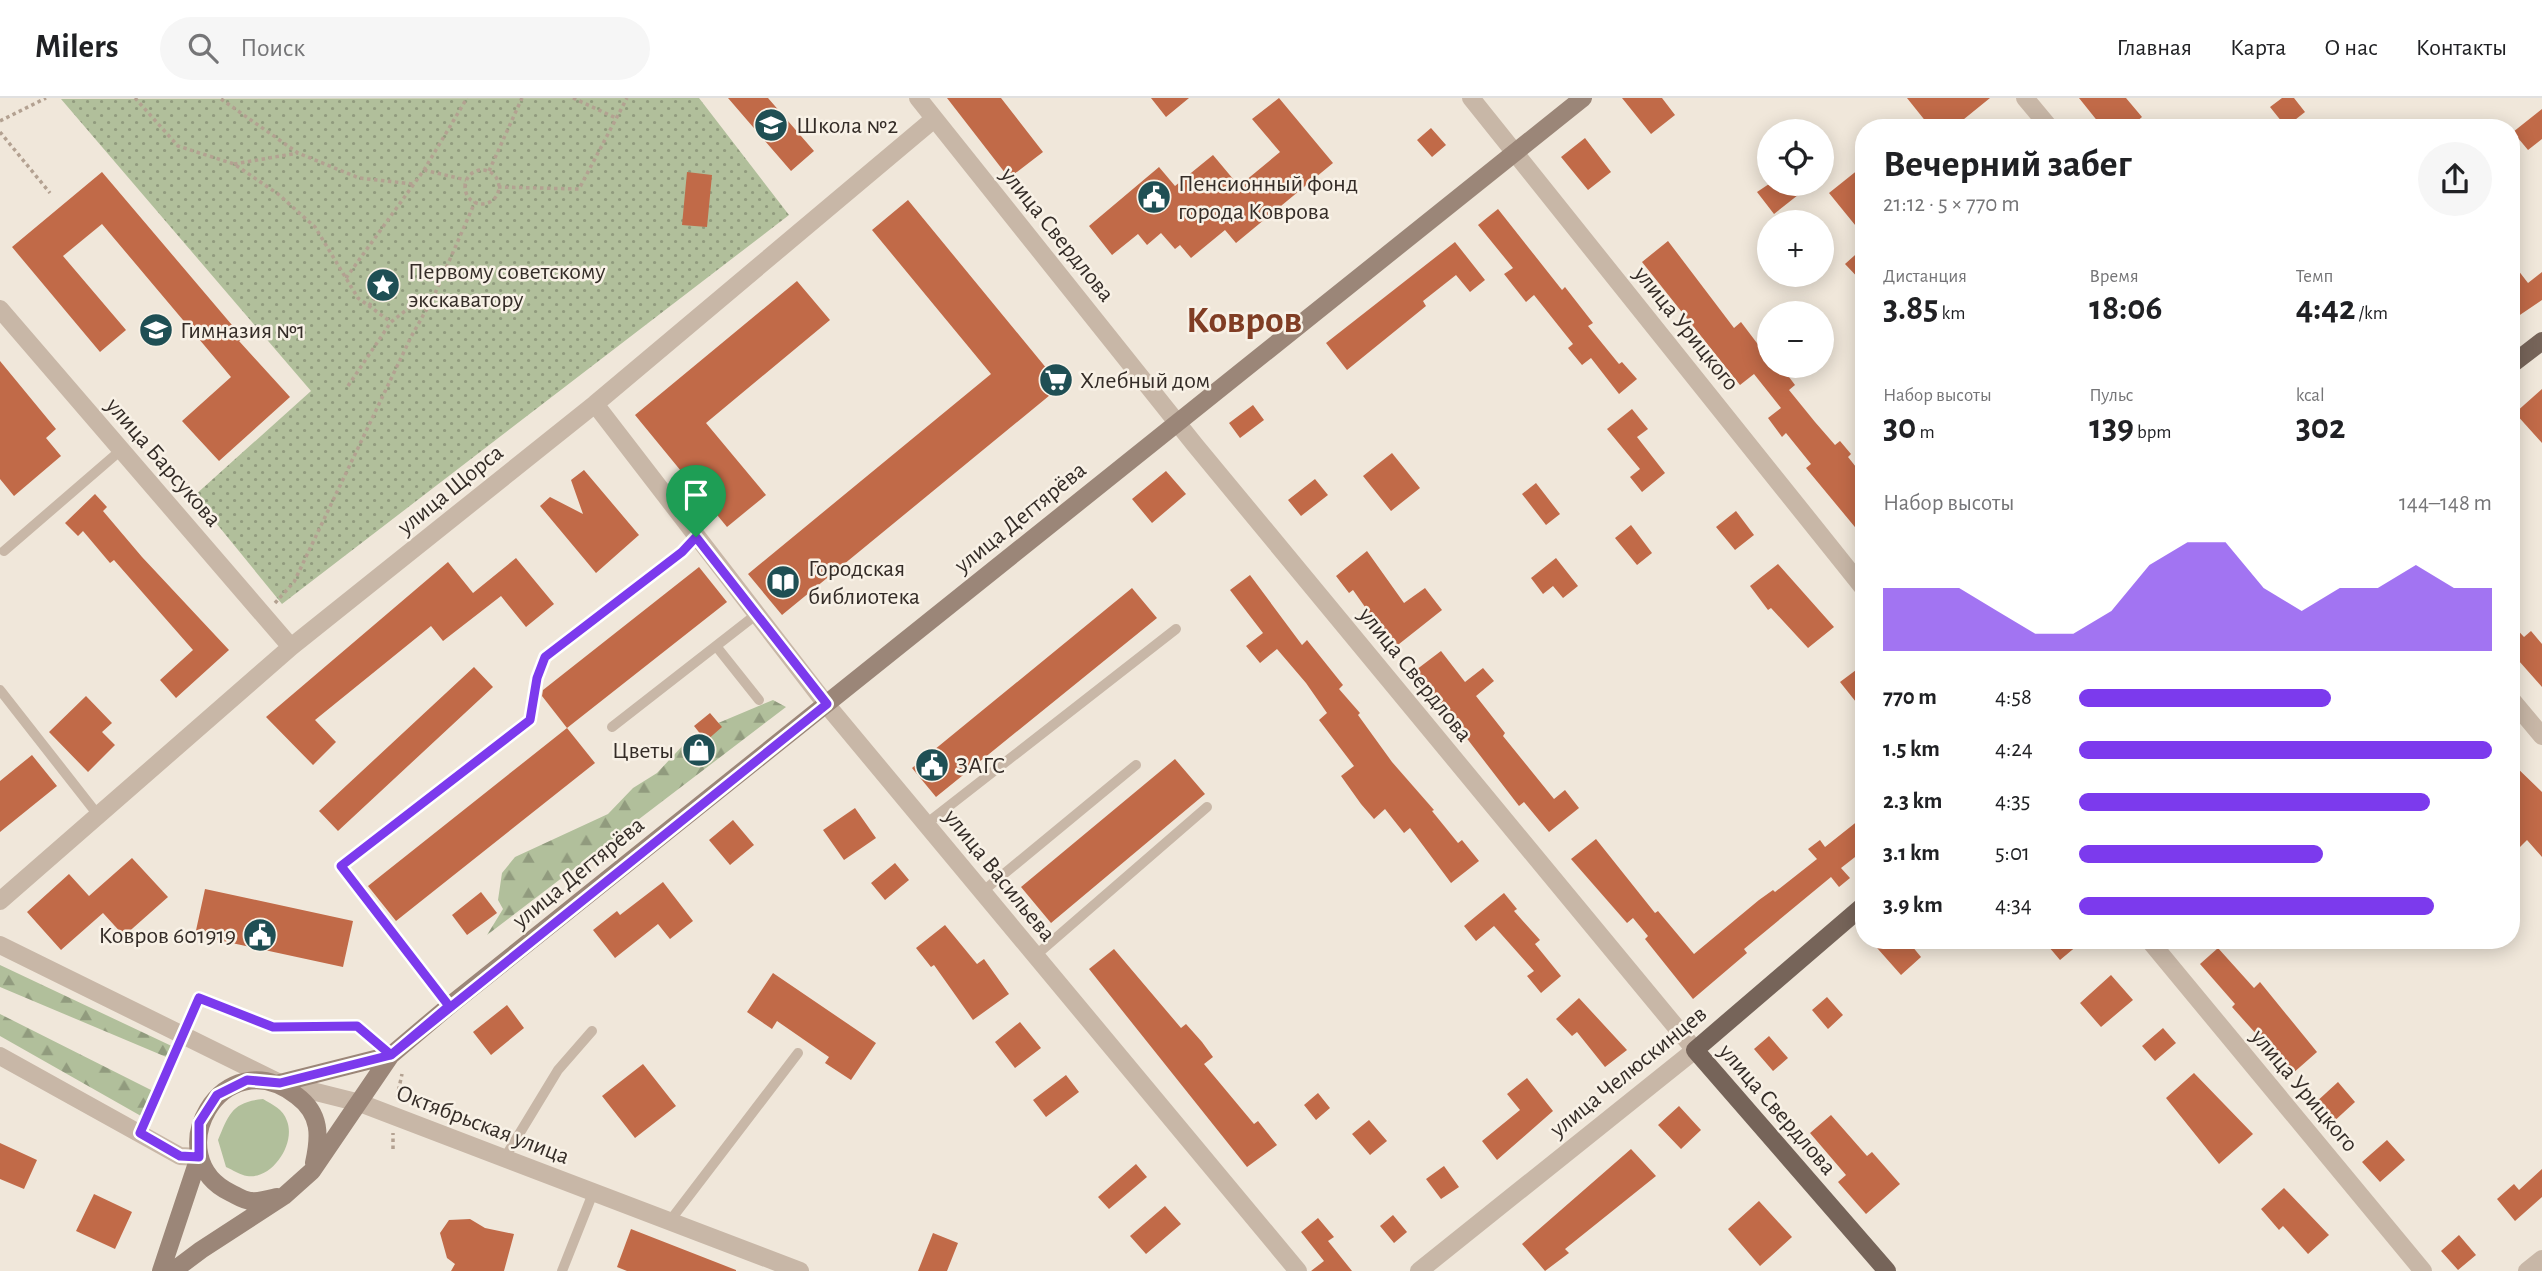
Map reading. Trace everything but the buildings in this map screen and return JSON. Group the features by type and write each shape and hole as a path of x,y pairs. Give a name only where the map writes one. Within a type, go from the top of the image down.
{"main road":[{"name":"улица Дегтярёва","path":"312,1171 391,1055 449,1006 1583,98"},
{"path":"2520,358 2542,341"},
{"name":"улица Челюскинцев","path":"1695,1051 1855,913"},
{"name":"улица Свердлова","path":"1695,1051 1887,1271"},
{"name":"улица Дегтярёва","path":"280,1083 391,1055"},
{"path":"160,1271 199,1157 199,1123 217,1095 247,1080 280,1083 308,1104 320,1137 312,1171 284,1196 173,1271"},
{"path":"199,1157 218,1187 249,1201 284,1196"}],"street":[{"name":"улица Свердлова","path":"918,98 1178,422 1695,1051"},
{"name":"улица Урицкого","path":"1471,98 1855,578"},
{"path":"2025,98 2042,119"},
{"name":"улица Щорса","path":"0,901 291,647 595,404 934,119"},
{"name":"улица Барсукова","path":"0,309 291,647"},
{"name":"улица Васильева","path":"595,404 827,704 1298,1271"},
{"path":"2520,710 2542,736"},
{"name":"Октябрьская улица","path":"0,945 280,1083 360,1103 800,1271"},
{"name":"улица Урицкого","path":"2156,949 2423,1271"},
{"name":"улица Челюскинцев","path":"1419,1271 1695,1051"},
{"path":"0,1056 180,1156 199,1157"},
{"path":"2527,1271 2542,1259"}],"lane":[{"path":"4,551 121,450"},
{"path":"449,1006 341,866 530,720 537,678 545,657 682,552 696,537"},
{"path":"612,727 757,614"},
{"path":"926,824 1176,629"},
{"path":"716,646 760,700"},
{"path":"0,690 98,815"},
{"path":"982,892 1136,765"},
{"path":"1035,956 1207,807"},
{"path":"504,1159 558,1070 592,1031"},
{"path":"669,1222 797,1053"},
{"path":"562,1271 593,1193"}],"path":[{"path":"0,121 46,98"},
{"path":"135,98 178,146 234,164 278,194 315,227 358,298 391,322"},
{"path":"346,278 424,170 467,98"},
{"path":"489,171 522,98"},
{"path":"573,98 616,118"},
{"path":"498,187 579,189 627,98"},
{"path":"220,99 298,153 359,178 414,184"},
{"path":"0,132 50,193"},
{"path":"234,164 298,153"},
{"path":"424,170 466,180"},
{"path":"476,171 489,171 498,181 493,199 488,203 475,202 466,193 466,180 476,171"},
{"path":"268,620 277,598 294,582 411,337 433,298 475,202"},
{"path":"369,306 379,290"},
{"path":"348,386 391,322 414,304 433,298"},
{"path":"140,1133 199,998 273,1027 357,1026 391,1055 402,1071 393,1116 393,1149"}],"green space":[{"path":"699,98 789,215 282,604 194,496 311,391 61,99"},
{"path":"773,700 786,707 487,935 503,909 498,900 502,873 515,857 608,814 633,788 657,773 687,741 704,729"},
{"path":"0,965 178,1049 171,1059 0,987"},
{"path":"0,1014 153,1091 156,1111 141,1116 0,1036"},
{"path":"263,1099 283,1113 289,1130 288,1140 280,1159 273,1166 256,1176 244,1175 226,1167 218,1140 225,1123 238,1106"}],"place":[{"name":"Школа №2","path":"771,125"},
{"name":"Пенсионный фонд города Коврова","path":"1154,197"},
{"name":"Первому советскому экскаватору","path":"383,285"},
{"name":"Гимназия №1","path":"156,330"},
{"name":"Хлебный дом","path":"1056,380"},
{"name":"Городская библиотека","path":"783,582"},
{"name":"Цветы","path":"699,750"},
{"name":"ЗАГС","path":"932,765"},
{"name":"Ковров 601919","path":"260,935"}],"district":[{"name":"Ковров","path":"1244,319"}],"route":[{"path":"696,537 682,552 545,657 537,678 530,720 341,866 449,1006 391,1055 280,1083 247,1080 217,1095 199,1123 199,1157 180,1156 140,1133 199,998 273,1027 357,1026 391,1055 827,704 696,537"}]}
